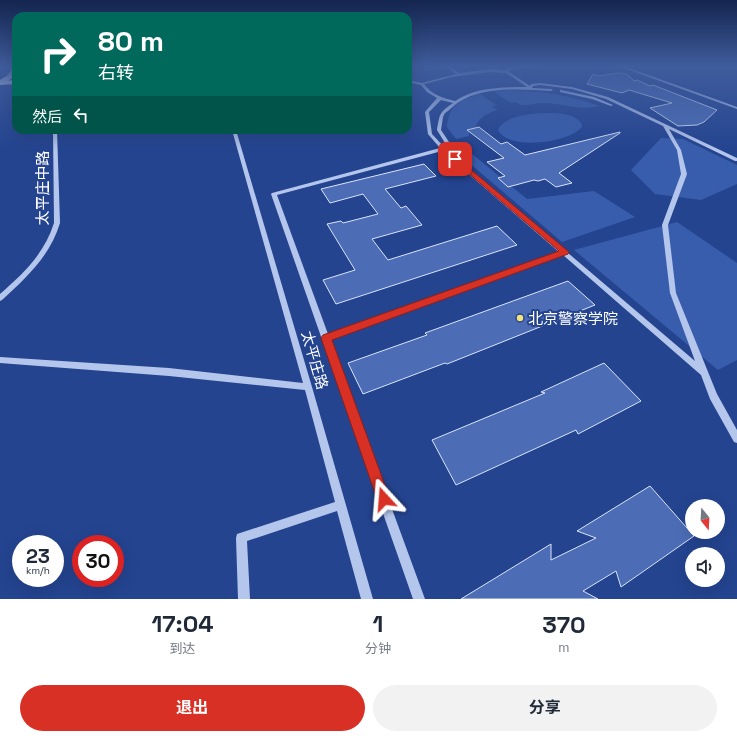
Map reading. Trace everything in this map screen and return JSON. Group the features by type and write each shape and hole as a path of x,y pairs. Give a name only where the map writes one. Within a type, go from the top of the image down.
{"street":[{"path":"432,94 440,99 454,102"},
{"path":"445,145 440,130 442,114 454,102 474,94"},
{"path":"575,94 593,98 611,105"},
{"path":"595,94 624,105 737,160"},
{"path":"698,94 737,108"},
{"path":"440,99 427,112 430,134 445,145 704,373"},
{"path":"665,125 679,150 684,174 665,225 673,293 713,396 737,440"},
{"name":"太平庄中路","path":"0,298 33,265 51,242 55,232 57,223 55,134"},
{"name":"太平庄路","path":"235,134 367,599"},
{"path":"419,599 274,194 445,145"},
{"path":"730,157 737,155"},
{"path":"326,338 565,252"},
{"path":"0,360 168,372 308,388"},
{"path":"244,599 241,538 340,505"}],"shaded area":[{"path":"480,94 496,105 492,107 498,110 489,113 479,120 474,132 469,133 469,136 456,139 447,127 450,113 461,101"},
{"path":"497,94 555,94 599,106 585,108 550,103 521,105 515,102 511,103"},
{"path":"542,113 569,115 579,120 582,127 575,133 565,137 552,141 539,142 514,141 504,137 498,130 501,125 511,119 524,115"},
{"path":"661,138 683,139 737,165 737,184 701,200 655,194 631,170"},
{"path":"471,153 527,199 594,191 635,217 562,242 461,156"},
{"path":"677,222 737,263 737,360 718,370 574,250"}],"building":[{"path":"642,94 676,94 717,110 704,122 697,125 678,126 650,108 672,103"},
{"path":"479,127 501,144 507,142 525,155 620,133 559,173 572,183 556,187 545,179 538,181 534,180 508,187 498,178 505,176 487,162 504,158 467,130"},
{"path":"424,164 436,176 385,189 401,208 406,206 422,225 372,239 388,260 497,226 517,245 336,304 323,280 355,270 327,224 341,221 343,223 378,214 363,194 330,203 321,189"},
{"path":"568,281 595,305 447,364 445,363 363,394 348,363 427,335 425,333"},
{"path":"604,363 641,401 578,434 576,430 456,485 432,440 545,393 541,392"},
{"path":"650,486 685,526 685,539 690,539 621,587 616,571 583,591 598,599 461,599 551,544 551,560 596,538 577,531"}],"place":[{"name":"北京警察学院","path":"520,318"}],"route":[{"path":"384,499 326,338 565,252 455,159"}]}
